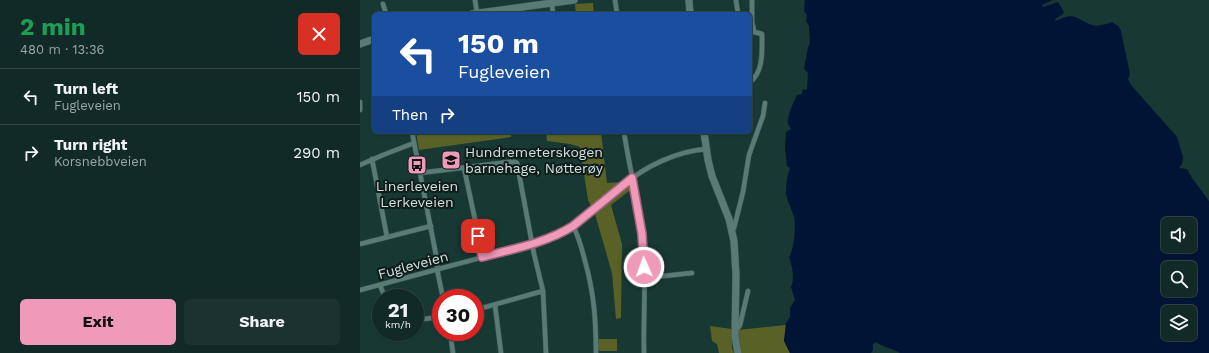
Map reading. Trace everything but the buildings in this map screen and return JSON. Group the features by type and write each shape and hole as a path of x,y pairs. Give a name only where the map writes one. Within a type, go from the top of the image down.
{"main road":[{"path":"488,12 574,0"},
{"path":"689,0 690,12"},
{"path":"360,44 372,40"},
{"path":"704,134 712,176 732,230 736,254 735,342 738,353"}],"street":[{"path":"474,12 475,0"},
{"path":"614,0 617,12"},
{"path":"736,0 738,12"},
{"path":"752,0 752,31 762,34 761,62 752,80"},
{"path":"552,3 553,12"},
{"path":"383,4 385,12"},
{"path":"360,102 360,110"},
{"path":"732,230 734,228 743,192 749,155 763,116 765,103"},
{"path":"412,134 441,289"},
{"path":"624,134 642,234 644,278 644,353"},
{"path":"360,165 414,143"},
{"name":"Fugleveien","path":"360,290 532,244 557,235 573,226 632,178 654,165 670,158 707,149"},
{"path":"372,159 387,237"},
{"path":"420,173 510,162 517,163 532,244 543,291 546,353"},
{"path":"464,168 482,257"},
{"path":"360,244 430,226"},
{"path":"573,226 580,243 592,287 596,353"},
{"path":"644,278 692,274"},
{"path":"380,285 382,289"},
{"path":"484,308 543,291"},
{"path":"735,328 738,328 740,325 748,291"},
{"path":"495,305 501,353"},
{"path":"451,341 453,353"}],"green space":[{"path":"593,3 594,12 576,12 575,4"},
{"path":"416,134 511,134 511,137 419,150"},
{"path":"546,134 601,134 607,183 621,182 629,176 632,189 611,205 622,244 621,318 616,319 612,273 595,214 588,200 580,147 547,141"},
{"path":"786,325 784,341 790,353 740,353 738,330"},
{"path":"710,326 732,329 732,348 734,353 719,353 717,344 712,341"},
{"path":"598,339 617,339 617,351 598,351"}],"water":[{"path":"805,0 1053,0 1042,5 1043,7 1058,2 1064,12 1055,19 1056,21 1072,16 1094,26 1112,22 1118,26 1121,31 1130,74 1128,79 1131,85 1177,137 1183,157 1182,164 1179,168 1187,169 1209,201 1209,353 900,353 876,342 873,344 873,350 871,353 790,353 784,341 786,323 790,317 790,308 795,300 791,287 793,276 789,257 794,238 795,226 794,217 786,193 790,168 787,166 785,148 786,132 791,129 788,124 788,120 791,109 797,95 802,94 803,89 807,90 808,73 804,69 810,43 809,26 806,21 807,15 804,11"}],"place":[{"name":"Hundremeterskogen barnehage, Nøtterøy","path":"451,160"},
{"name":"Linerleveien Lerkeveien","path":"417,165"}],"route":[{"path":"478,236 482,257 544,240 573,226 632,178 642,234 644,267"}]}
